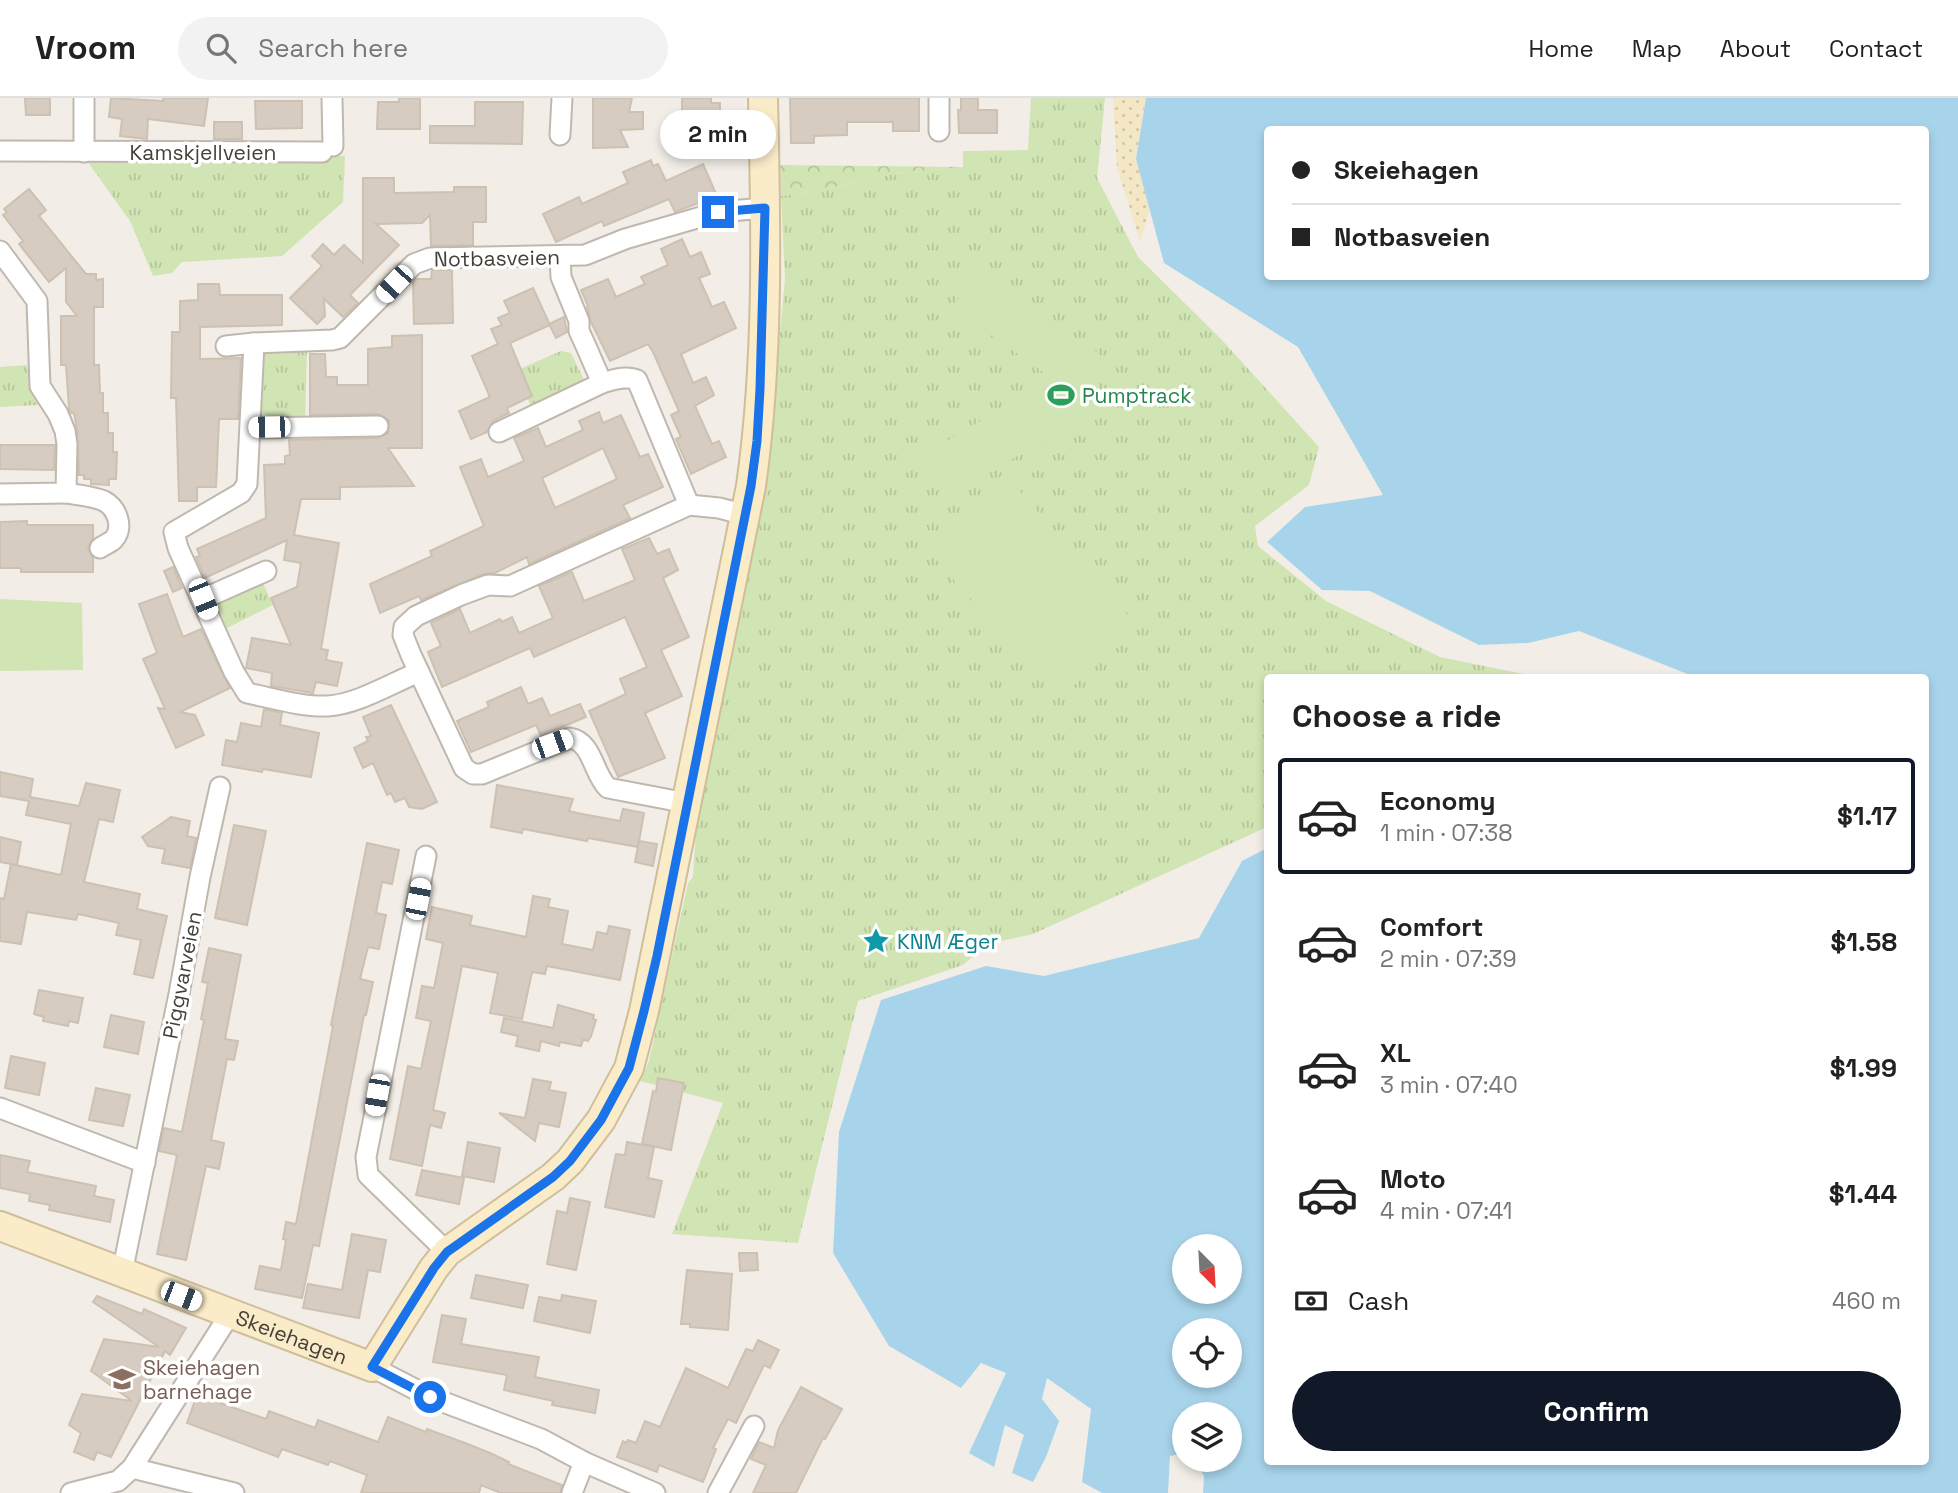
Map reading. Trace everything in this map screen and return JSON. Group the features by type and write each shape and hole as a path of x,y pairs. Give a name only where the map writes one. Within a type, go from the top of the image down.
{"street":[{"path":"84,98 84,152"},
{"name":"Kamskjellveien","path":"0,150 84,152 327,149 332,98"},
{"path":"560,135 562,98"},
{"path":"372,1367 434,1268 447,1252 553,1177 570,1161 601,1120 629,1068 644,1011 746,515 757,441 765,208 763,98"},
{"path":"939,98 939,131"},
{"name":"Notbasveien","path":"226,346 340,338 406,271 420,261 430,258 585,255 625,239 718,212 765,208"},
{"path":"0,251 37,301 40,386 58,414 65,431 66,493"},
{"path":"560,257 561,277 579,321 579,331 602,383"},
{"path":"254,342 252,428 245,489 174,532 178,548 234,673 247,693 299,704 328,706 354,700 419,672"},
{"path":"499,432 602,383 632,378 637,380 689,505"},
{"path":"252,428 378,426"},
{"path":"0,494 66,493 104,502 115,511 119,527 113,541 100,548"},
{"path":"687,803 608,788 602,782 584,745 577,739 570,738 482,774 469,772 464,768 403,635 408,621 416,616 488,585 510,586 689,505 719,508 746,515"},
{"path":"203,599 266,571"},
{"name":"Piggvarveien","path":"122,1273 220,787"},
{"path":"426,856 366,1157 368,1175 447,1252"},
{"path":"0,1108 145,1163"},
{"name":"Skeiehagen","path":"0,1226 372,1367 430,1397 541,1439 584,1462 655,1493"},
{"path":"71,1493 118,1481 132,1468 230,1314"},
{"path":"718,1493 754,1426"},
{"path":"572,1493 584,1462"},
{"path":"132,1468 234,1493"}],"green space":[{"path":"1031,98 1105,98 1097,178 1138,257 1222,340 1319,447 1309,485 1255,526 1258,546 1326,601 1440,657 1523,674 1264,674 1264,828 1033,934 987,944 963,965 858,1001 798,1243 672,1234 723,1103 640,1081 649,1061 688,883 693,877 697,812 735,640 770,438 785,279 781,196 899,173 963,167 963,151 1028,150"},
{"path":"345,156 343,202 282,256 182,262 172,273 153,276 130,221 85,158"},
{"path":"780,165 964,167 899,173 781,196"},
{"name":"Pumptrack","path":"971,274 1099,353 1097,412 945,496 925,454 1052,378 953,309"},
{"path":"268,350 307,350 305,421 272,419 262,412 263,356"},
{"path":"561,351 571,353 586,384 534,413 515,371"},
{"path":"27,365 38,405 0,407 0,367"},
{"path":"1004,473 1139,628 1064,694 966,594 924,545"},
{"path":"261,579 273,605 225,629 215,611 216,601"},
{"path":"0,599 82,603 83,670 0,671"}],"sand":[{"path":"1113,98 1146,98 1136,159 1150,210 1140,241 1117,168"}],"water":[{"path":"1146,98 1958,98 1958,1493 1203,1493 1202,1472 1242,1472 1242,1402 1172,1402 1172,1456 1168,1493 1102,1493 1082,1482 1091,1409 1047,1378 1042,1399 1059,1421 1046,1457 1033,1482 1012,1473 1024,1435 1005,1425 994,1467 969,1453 1006,1373 981,1363 961,1388 889,1346 833,1253 839,1132 881,1000 986,966 1044,976 1199,938 1242,861 1264,850 1264,1465 1929,1465 1929,674 1687,674 1579,631 1528,643 1479,645 1370,591 1322,590 1267,542 1305,507 1383,495 1298,347 1164,263 1136,159"}],"building":[{"path":"25,98 50,98 50,115 26,115"},
{"path":"111,98 163,101 163,98 208,98 204,126 148,119 147,139 120,136 122,119 109,117"},
{"path":"399,98 420,98 420,129 377,129 378,102 399,102"},
{"path":"593,98 632,98 629,112 643,112 643,129 620,130 628,147 593,148"},
{"path":"682,98 711,98 711,103 720,103 720,128 682,128"},
{"path":"790,98 919,98 919,131 893,131 893,122 847,122 847,135 814,136 814,143 791,143"},
{"path":"961,98 978,98 978,110 997,110 997,133 959,133 958,110 961,110"},
{"path":"255,101 302,101 302,128 256,129"},
{"path":"475,102 523,102 522,144 430,143 430,126 475,126"},
{"path":"214,122 242,122 242,139 214,139"},
{"path":"651,160 653,166 658,164 666,181 703,164 717,196 675,212 669,199 604,226 602,221 556,242 543,214 579,197 582,204 628,183 623,172"},
{"path":"363,178 394,178 394,193 454,192 454,187 486,187 486,222 473,222 473,245 431,246 430,215 422,223 376,224 399,245 350,295 358,303 343,317 324,299 325,316 317,324 290,298 322,266 312,256 323,244 334,255 344,245 363,263"},
{"path":"29,189 46,210 39,216 86,274 96,274 96,280 103,279 103,307 94,307 94,365 99,365 103,413 108,413 108,433 113,433 113,452 117,452 116,479 109,479 109,485 91,484 91,479 84,479 84,475 79,475 77,429 74,413 69,409 66,365 61,365 61,316 77,316 66,302 66,268 49,282 19,244 23,241 3,215 7,212 4,209"},
{"path":"682,239 690,257 701,252 710,274 699,278 712,307 724,302 736,328 681,354 693,383 706,377 714,395 695,406 712,444 719,441 726,457 691,474 676,439 681,437 671,415 679,411 653,352 648,344 610,361 591,322 581,290 608,279 616,297 645,284 641,277 668,265 661,249"},
{"path":"432,270 452,270 453,323 414,324 413,282 416,279 431,279"},
{"path":"198,284 219,284 220,295 282,295 282,325 200,327 200,359 241,358 238,419 219,419 216,487 197,487 197,501 179,501 176,398 171,398 172,332 180,332 180,301 198,300"},
{"path":"533,288 550,325 510,343 532,396 507,408 509,413 493,421 487,432 471,439 459,411 490,397 472,356 498,344 491,329 502,325 498,318 510,313 504,301"},
{"path":"564,317 567,332 556,338 549,324"},
{"path":"422,335 422,448 388,448 414,486 340,487 340,499 301,499 294,535 339,543 321,649 328,650 326,660 342,663 337,686 316,682 313,693 271,686 272,673 246,668 252,638 291,645 271,598 297,587 301,563 284,560 287,540 205,578 196,557 200,556 197,549 266,518 264,465 285,464 285,456 290,455 289,440 378,438 388,433 389,420 378,414 310,415 310,354 325,354 326,377 337,377 337,385 368,385 368,349 392,347 392,336"},
{"path":"599,412 603,423 621,415 640,457 648,454 663,487 623,505 630,518 529,564 527,557 495,573 484,574 421,600 419,596 380,613 370,584 432,556 430,551 484,526 460,467 481,459 488,477 524,461 514,438 538,428 546,447 583,430 579,421","holes":["603,448 617,479 555,508 542,478"]},
{"path":"0,445 55,445 54,470 0,469"},
{"path":"27,521 27,525 93,525 93,538 88,548 93,558 93,572 21,572 21,568 0,568 0,522"},
{"path":"649,538 657,554 669,549 678,570 663,578 689,637 661,650 682,696 645,713 665,758 618,777 589,711 626,694 620,679 647,667 625,617 534,657 530,648 442,687 428,652 441,646 431,623 460,609 470,633 500,619 502,622 512,617 519,633 553,618 539,586 572,572 584,601 635,580 622,549"},
{"path":"173,567 182,588 173,592 164,571"},
{"path":"167,594 183,637 201,629 230,688 180,712 195,715 204,735 176,748 158,708 165,709 143,659 157,653 139,604"},
{"path":"521,687 528,704 542,698 550,716 580,704 586,717 541,736 536,725 471,752 457,721 489,707 487,702"},
{"path":"391,705 437,802 422,809 409,807 405,798 395,802 391,793 387,795 373,763 363,768 354,748 368,741 366,737 371,736 363,717"},
{"path":"264,709 282,713 280,725 319,733 311,777 222,765 226,740 237,742 241,723 261,727"},
{"path":"0,772 33,779 30,797 79,806 86,783 120,790 113,822 99,819 84,882 140,894 137,909 167,916 153,978 134,974 141,940 116,935 119,923 78,914 76,920 27,912 21,944 0,941 0,898 4,899 11,864 61,875 71,824 26,815 29,801 0,796"},
{"path":"497,785 573,799 569,811 582,814 620,821 623,809 644,813 638,847 523,829 522,833 491,827"},
{"path":"171,817 190,821 187,836 196,838 190,868 162,863 165,849 148,846 142,837"},
{"path":"234,825 266,831 247,925 215,918"},
{"path":"0,837 21,842 17,865 0,862"},
{"path":"639,841 657,844 653,866 635,862"},
{"path":"367,843 399,850 392,884 382,882 376,913 386,915 379,949 368,947 360,979 373,982 364,1015 319,1246 313,1245 302,1298 255,1289 260,1266 281,1270 286,1222 296,1224"},
{"path":"533,896 550,899 548,907 568,911 562,944 593,950 597,932 607,934 609,926 630,930 620,980 547,966 545,974 532,972 522,1019 490,1013 498,973 462,966 433,1110 445,1113 441,1128 430,1125 422,1166 390,1159 408,1066 421,1069 431,1021 416,1018 422,986 434,988 443,943 426,939 432,907 472,916 470,925 526,937"},
{"path":"209,948 241,955 225,1039 238,1041 234,1060 227,1059 211,1140 224,1143 219,1169 206,1166 186,1260 157,1254 177,1155 159,1151 164,1128 182,1132 204,1020 201,1019 208,983 202,982"},
{"path":"39,990 83,998 78,1023 69,1021 68,1026 43,1021 44,1017 34,1014"},
{"path":"558,1005 594,1015 593,1019 596,1020 591,1036 588,1041 583,1040 581,1046 560,1042 559,1046 541,1041 539,1051 516,1046 518,1036 501,1032 504,1018 553,1028"},
{"path":"111,1015 144,1022 138,1054 104,1047"},
{"path":"11,1056 45,1063 39,1095 5,1088"},
{"path":"658,1078 684,1083 671,1150 642,1144"},
{"path":"533,1079 551,1082 549,1090 566,1093 559,1127 539,1123 535,1141 499,1113 525,1118"},
{"path":"96,1088 130,1095 123,1126 89,1120"},
{"path":"468,1142 500,1148 494,1182 462,1176"},
{"path":"627,1142 654,1147 648,1178 662,1181 654,1217 605,1207 616,1154 625,1155"},
{"path":"0,1155 30,1161 27,1172 96,1186 94,1196 114,1200 110,1222 49,1210 50,1205 29,1201 30,1194 0,1188"},
{"path":"422,1170 464,1178 459,1204 416,1195"},
{"path":"570,1198 590,1202 576,1270 547,1264 557,1211 567,1213"},
{"path":"352,1234 386,1240 380,1272 368,1270 359,1318 303,1308 308,1284 342,1290"},
{"path":"739,1253 757,1253 758,1270 740,1271"},
{"path":"687,1270 732,1274 728,1330 681,1324"},
{"path":"476,1275 528,1285 523,1308 471,1298"},
{"path":"562,1295 596,1301 590,1333 534,1321 539,1297 561,1301"},
{"path":"97,1296 142,1314 144,1309 186,1328 170,1355 165,1351 111,1457 97,1452 94,1460 74,1452 81,1433 69,1425 82,1394 132,1401 91,1371 104,1339 159,1347 93,1302"},
{"path":"442,1315 466,1319 461,1344 539,1357 535,1377 599,1390 595,1413 552,1405 553,1401 504,1390 507,1375 433,1362"},
{"path":"758,1340 779,1350 770,1368 764,1365 736,1423 728,1419 713,1448 716,1449 703,1482 659,1465 657,1472 617,1457 623,1441 636,1443 645,1421 660,1427 686,1368 728,1388 746,1349 753,1351"},
{"path":"801,1387 842,1409 825,1439 823,1438 796,1493 753,1493 766,1465 751,1459 754,1452 759,1442 774,1448 778,1430"},
{"path":"197,1395 266,1419 269,1411 315,1428 318,1420 378,1442 388,1417 490,1453 509,1462 508,1464 562,1485 560,1493 501,1493 481,1485 479,1493 361,1493 367,1475 330,1461 328,1465 282,1449 278,1457 187,1423"}],"place":[{"name":"Pumptrack","path":"1061,395"},
{"name":"KNM Æger","path":"876,941"},
{"name":"Skeiehagen barnehage","path":"122,1379"}],"route":[{"path":"430,1397 372,1367 434,1268 447,1252 553,1177 570,1161 601,1120 629,1068 644,1011 732,584 757,441 765,208 718,212"}]}
